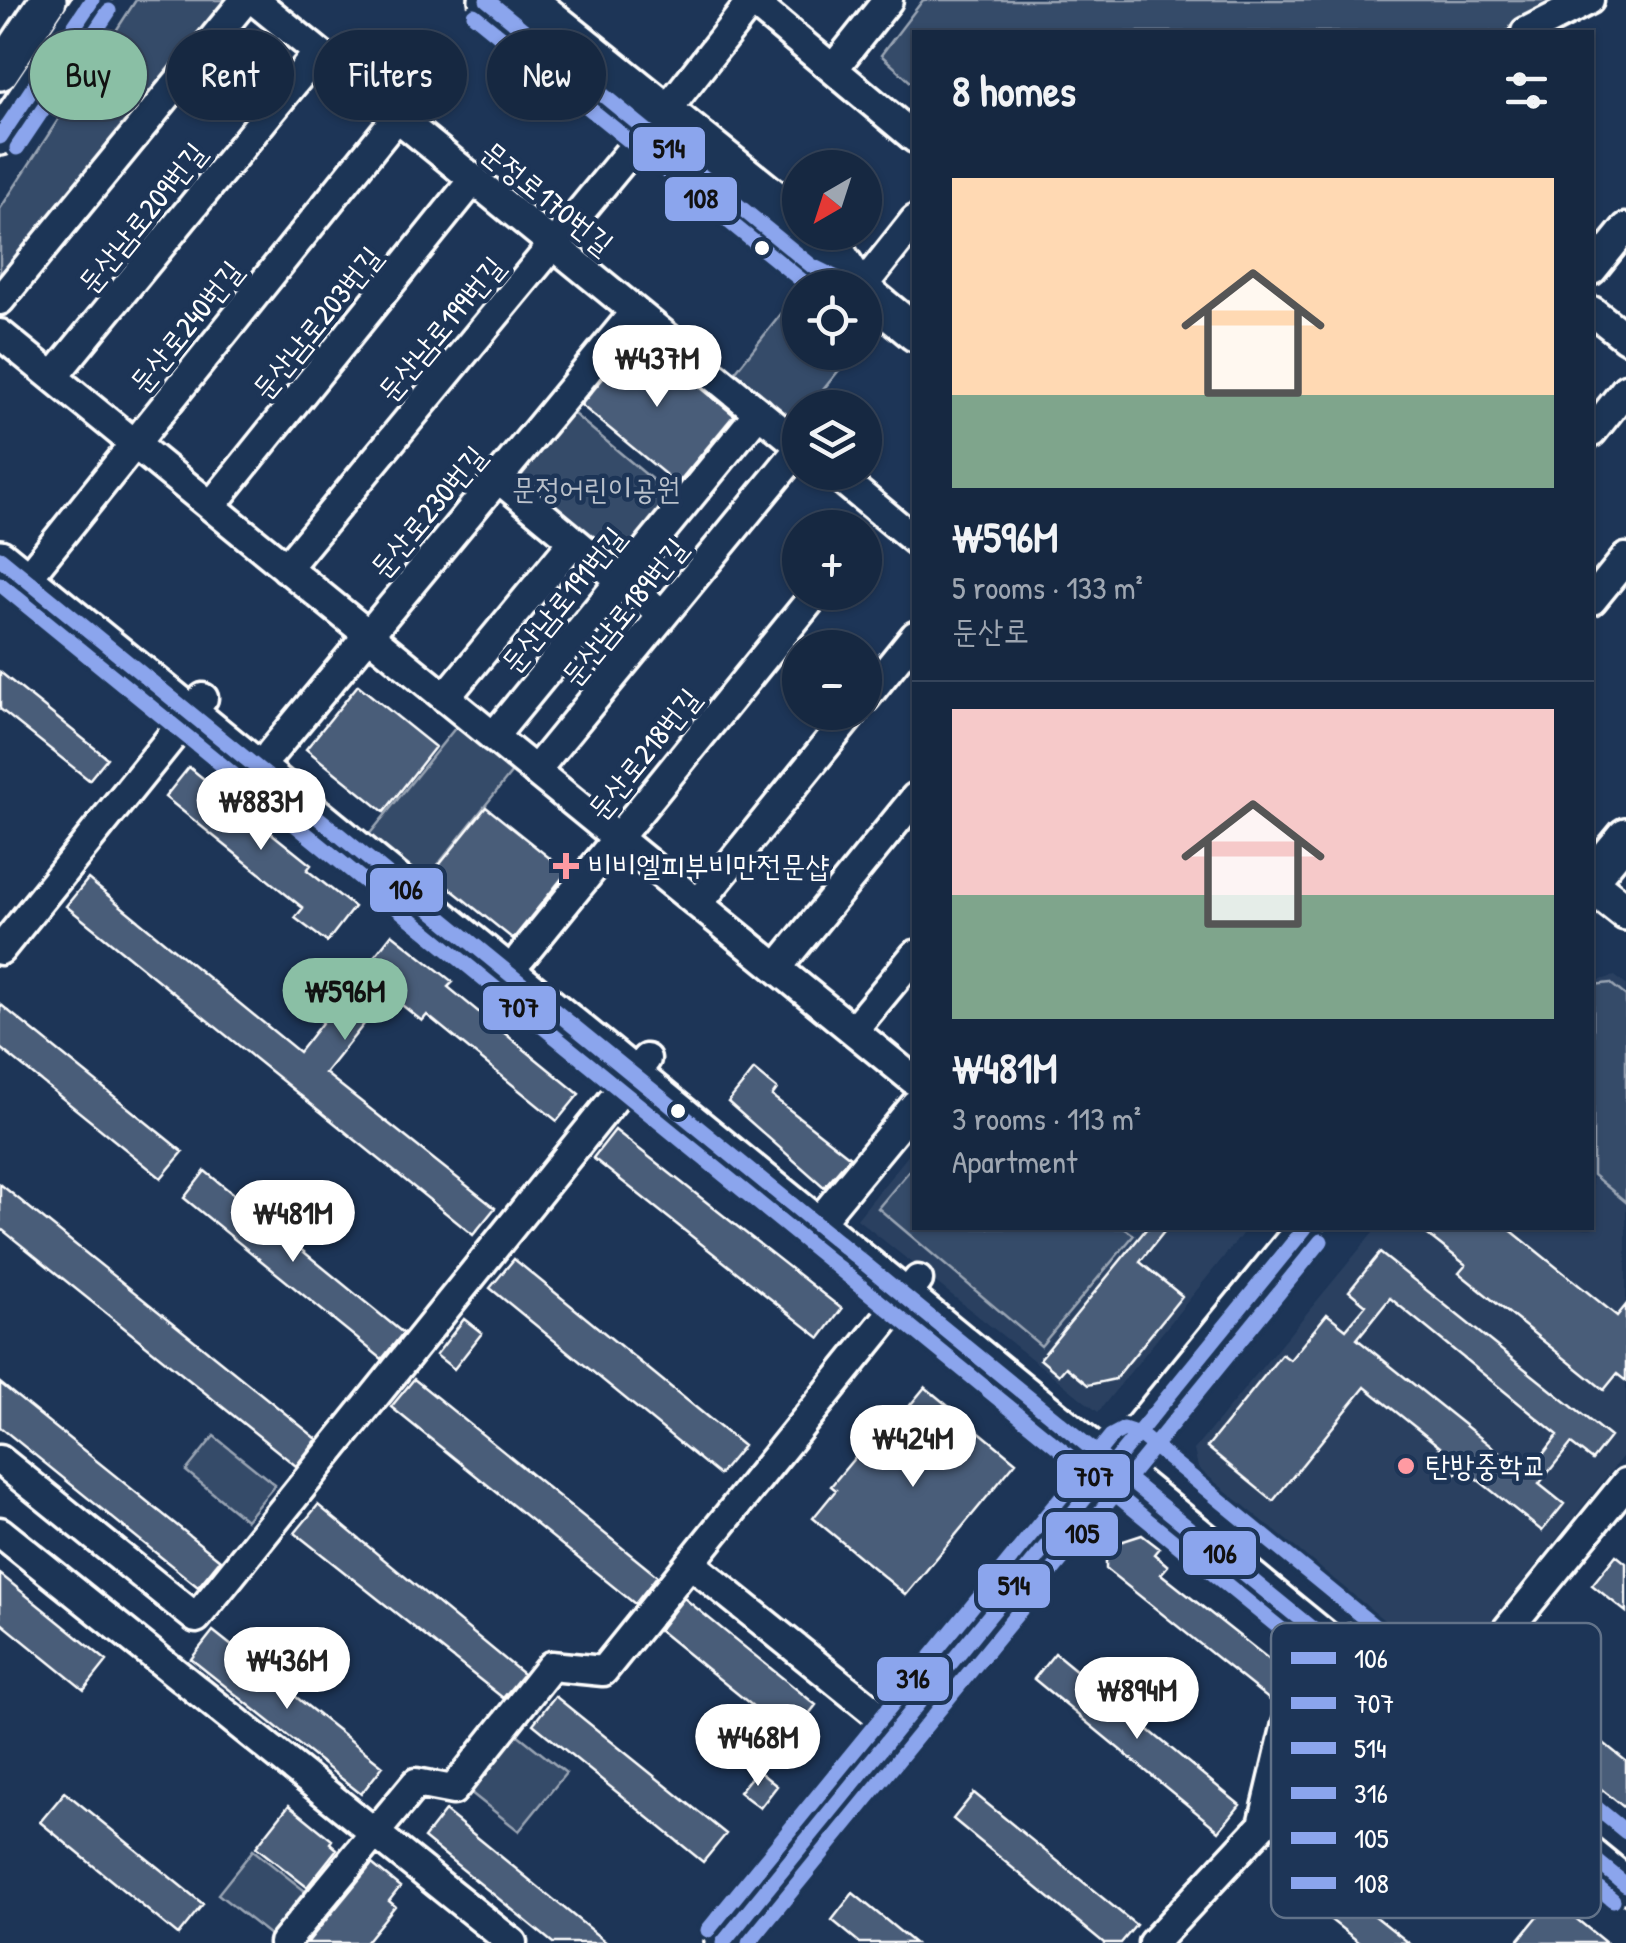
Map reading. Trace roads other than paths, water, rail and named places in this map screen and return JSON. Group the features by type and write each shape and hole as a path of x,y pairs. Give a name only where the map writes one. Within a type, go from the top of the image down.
{"main road":[{"path":"0,72 48,0"},
{"path":"0,137 92,0"},
{"path":"486,0 782,207"},
{"path":"528,0 821,270"},
{"path":"882,306 912,331"},
{"path":"0,533 21,567 196,705 1323,1623"},
{"path":"196,705 270,753 521,956 640,1067"},
{"path":"1594,875 1626,836"},
{"path":"1594,887 1626,912"},
{"path":"723,1943 1304,1230"},
{"path":"1601,1839 1626,1858"},
{"path":"1601,1864 1626,1886"}],"street":[{"path":"0,300 246,0"},
{"name":"문정로170번길","path":"254,0 314,50"},
{"path":"833,69 888,0"},
{"path":"1537,30 1589,0"},
{"path":"751,1 912,135"},
{"name":"둔산남로199번길","path":"286,568 751,1"},
{"name":"둔산남로209번길","path":"54,378 314,58"},
{"name":"둔산로240번길","path":"21,567 134,444 395,120"},
{"name":"문정로170번길","path":"401,120 782,432"},
{"name":"둔산남로203번길","path":"211,506 474,180"},
{"path":"876,270 912,224"},
{"path":"1594,268 1626,228"},
{"name":"둔산로230번길","path":"270,753 635,312"},
{"path":"1594,313 1626,338"},
{"path":"0,334 912,1079"},
{"path":"1594,429 1626,389"},
{"name":"둔산남로191번길","path":"493,737 759,412"},
{"name":"둔산남로189번길","path":"535,771 782,469"},
{"path":"498,478 663,616"},
{"path":"847,490 863,510"},
{"path":"882,526 912,539"},
{"path":"445,698 574,541"},
{"path":"1594,598 1626,558"},
{"name":"둔산로218번길","path":"521,956 802,610"},
{"path":"882,677 912,640"},
{"path":"0,950 196,705"},
{"path":"698,904 838,730"},
{"path":"776,968 912,802"},
{"path":"853,1030 912,959"},
{"path":"0,1460 196,1618 640,1067"},
{"path":"823,1216 912,1108"},
{"path":"284,1943 416,1783 452,1790 551,1666 603,1671 912,1289"},
{"path":"1512,1623 1626,1483"},
{"path":"0,1532 512,1943"},
{"path":"690,1562 896,1730"},
{"path":"1153,1943 1263,1825 1271,1791"}],"place":[{"name":"비비엘피부비만전문샵","path":"566,866"},
{"name":"탄방중학교","path":"1406,1466"}],"park label":[{"name":"문정어린이공원","path":"596,489"}]}
